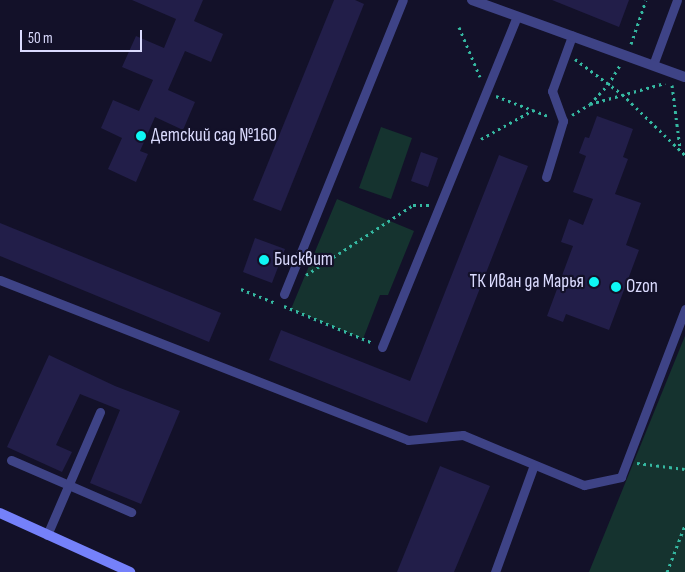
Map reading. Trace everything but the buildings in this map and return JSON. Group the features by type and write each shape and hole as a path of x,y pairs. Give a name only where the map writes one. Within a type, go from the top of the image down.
{"main road":[{"path":"0,514 130,572"}],"street":[{"path":"472,0 685,77"}],"lane":[{"path":"284,294 403,0"},
{"path":"653,65 677,0"},
{"path":"382,346 516,17"},
{"path":"546,177 564,121 552,91 572,36"},
{"path":"0,280 408,440 463,435 584,485 621,477 685,309"},
{"path":"47,535 100,412"},
{"path":"11,460 131,512"},
{"path":"495,572 534,465"}],"path":[{"path":"459,27 486,91 564,121 590,104 608,85 627,55 646,0"},
{"path":"566,53 622,94 680,148 685,155"},
{"path":"590,104 671,82 680,148"},
{"path":"473,144 533,110"},
{"path":"300,278 413,205 439,206"},
{"path":"241,289 382,346"},
{"path":"272,302 284,294"},
{"path":"627,462 685,469"},
{"path":"667,572 685,525"}],"green space":[{"path":"381,127 412,138 391,199 359,188"},
{"path":"337,199 414,231 388,295 380,295 363,339 291,309"},
{"path":"685,336 685,572 589,572"}],"place":[{"name":"Детский сад №160","path":"141,136"},
{"name":"Бисквит","path":"264,260"},
{"name":"ТК Иван да Марья","path":"594,282"},
{"name":"Ozon","path":"616,287"}]}
